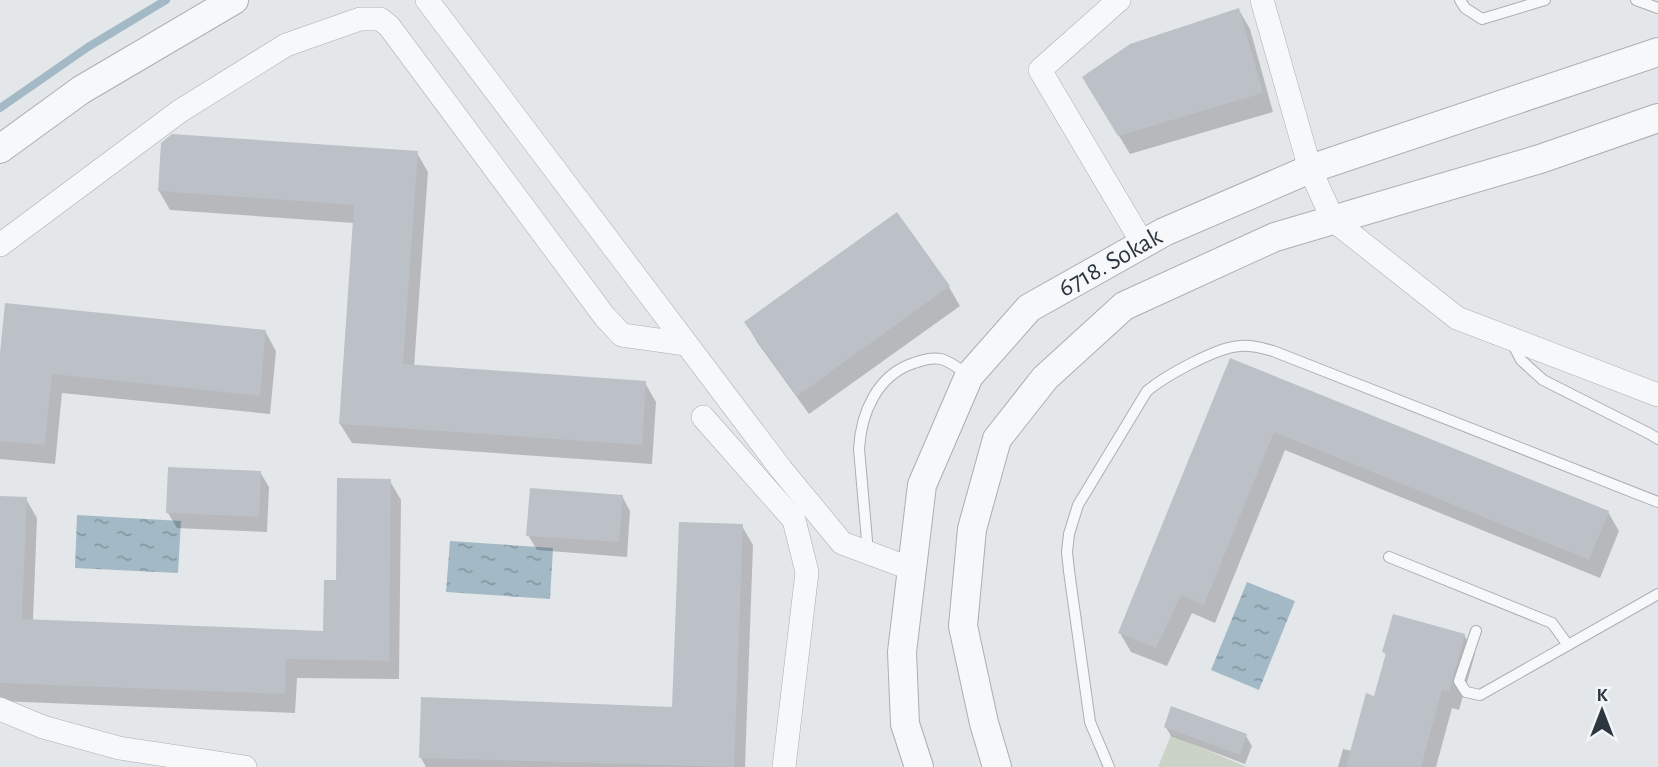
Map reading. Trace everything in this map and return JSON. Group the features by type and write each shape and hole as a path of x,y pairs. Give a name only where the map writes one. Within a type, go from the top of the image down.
{"street":[{"path":"0,149 81,90 234,0"},
{"path":"427,0 781,469 842,543 912,569"},
{"path":"1119,0 1040,70 1143,244"},
{"path":"1262,0 1310,169 1333,220 1457,318 1658,395"},
{"path":"0,244 180,111 286,45 360,19 380,19 389,26 605,317 622,335 686,344"},
{"name":"6718. Sokak","path":"919,767 905,724 902,652 922,485 969,376 1029,308 1164,232 1310,169 1658,52"},
{"name":"6718. Sokak","path":"997,767 984,723 963,626 972,529 998,439 1045,378 1124,306 1275,237 1540,159 1658,118"},
{"path":"703,417 794,520 807,572 784,767"},
{"path":"0,709 43,727 119,748 245,767"}],"lane":[{"path":"1460,0 1465,8 1482,19 1545,0"},
{"path":"1636,0 1658,8"},
{"path":"1510,339 1521,360 1543,380 1658,439"},
{"path":"1109,767 1090,722 1067,552 1073,519 1078,505 1147,391 1161,380 1226,348 1255,346 1273,351 1658,502"},
{"path":"868,552 859,449 860,432 872,399 883,384 897,372 923,360 942,359 969,376"},
{"path":"1389,557 1552,623 1568,645"},
{"path":"1476,631 1459,681 1466,692 1473,695 1486,692 1658,594"}],"shaded area":[{"path":"1171,735 1247,767 1158,767"}],"water":[{"path":"77,515 181,521 178,573 75,568"},
{"path":"450,541 553,548 550,599 446,592"},
{"path":"1247,582 1295,601 1259,690 1211,670"}],"building":[{"path":"1239,8 1263,93 1118,136 1082,77 1130,44"},
{"path":"172,134 418,151 403,364 646,381 642,445 339,424 354,205 158,191 161,143"},
{"path":"897,212 950,286 797,396 744,322"},
{"path":"5,303 266,330 260,396 52,374 45,445 0,441 0,353"},
{"path":"1230,358 1609,511 1589,560 1274,432 1204,605 1181,595 1156,648 1118,633"},
{"path":"168,467 261,471 259,517 166,513"},
{"path":"337,478 391,479 389,661 286,659 285,694 0,683 0,496 27,497 22,619 323,631 324,580 336,580"},
{"path":"530,488 623,495 619,542 526,536"},
{"path":"679,522 743,524 734,767 419,758 421,697 672,707"},
{"path":"1393,614 1465,634 1449,692 1442,690 1421,767 1346,767 1366,693 1374,696 1386,653 1382,652"},
{"path":"1171,706 1247,734 1240,755 1164,727"}],"waterway":[{"path":"0,108 88,47 166,0"}]}
